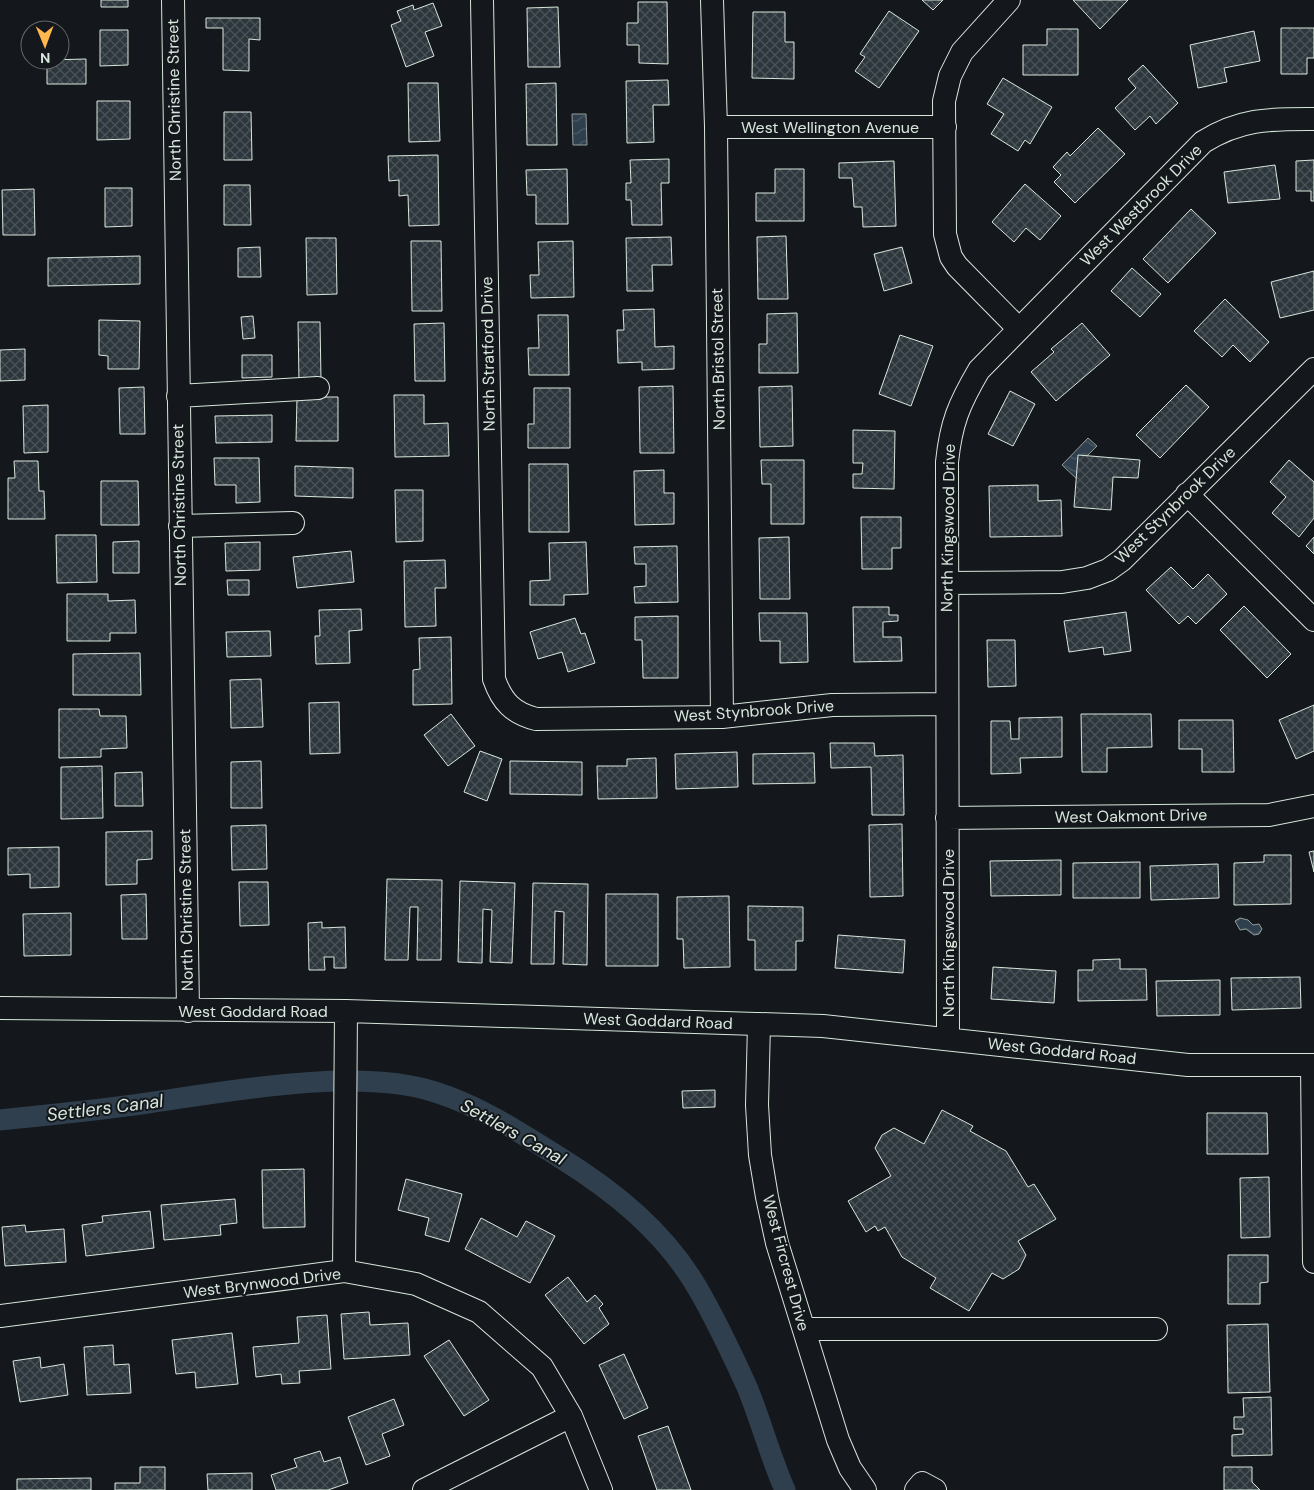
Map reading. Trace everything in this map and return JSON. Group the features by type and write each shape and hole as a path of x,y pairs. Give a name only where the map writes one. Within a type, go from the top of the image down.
{"street":[{"name":"North Christine Street","path":"173,0 188,1010"},
{"name":"North Stratford Drive","path":"482,0 494,679 498,692 507,705"},
{"name":"North Bristol Street","path":"712,0 716,127 722,717"},
{"path":"1009,0 962,52 950,76 944,101 946,234 951,257 1018,328"},
{"name":"West Westbrook Drive","path":"1018,328 1203,142 1222,130 1242,123 1264,119 1314,119"},
{"name":"West Wellington Avenue","path":"716,127 944,127"},
{"name":"North Kingswood Drive","path":"948,1038 946,704 948,583 946,462 950,429 961,400 979,370 1018,328"},
{"name":"West Stynbrook Drive","path":"948,583 1062,582 1087,578 1108,570 1122,560 1314,368"},
{"path":"178,396 318,388"},
{"path":"1187,494 1314,620"},
{"path":"180,526 293,523"},
{"name":"West Stynbrook Drive","path":"507,705 519,715 536,719 722,717 832,705 946,704"},
{"name":"West Oakmont Drive","path":"947,818 1269,815 1314,806"},
{"name":"West Goddard Road","path":"0,1008 346,1011 823,1026 1188,1064 1313,1065"},
{"path":"344,1271 346,1011"},
{"name":"West Fircrest Drive","path":"759,1024 758,1105 760,1155 766,1196 777,1242 838,1440 850,1468 865,1490"},
{"path":"1313,1065 1314,1262"},
{"name":"West Brynwood Drive","path":"0,1316 344,1271 416,1284 479,1312 542,1367 571,1416 601,1490"},
{"path":"804,1330 1156,1329"},
{"path":"424,1490 571,1416"},
{"path":"916,1490 922,1483 935,1490"}],"water":[{"path":"572,114 586,114 587,145 573,145"},
{"path":"1088,438 1097,446 1084,459 1079,481 1062,465"},
{"path":"1240,918 1248,920 1253,925 1259,924 1262,929 1259,934 1254,935 1246,929 1240,930 1235,921"}],"building":[{"path":"101,0 128,0 128,7 101,7"},
{"path":"922,0 943,0 933,10"},
{"path":"1073,0 1128,0 1100,29"},
{"path":"638,2 667,2 668,64 639,63 639,45 627,45 627,23 638,23"},
{"path":"433,3 442,26 425,32 434,56 406,67 391,25 401,21 397,11 413,5 414,10"},
{"path":"558,7 560,67 528,67 527,8"},
{"path":"889,11 919,31 879,88 855,71 865,57 860,54"},
{"path":"753,12 785,12 785,42 794,42 794,79 752,78"},
{"path":"206,18 260,18 260,40 249,39 249,71 223,70 223,28 206,28"},
{"path":"1281,28 1314,28 1314,58 1307,58 1307,74 1281,74"},
{"path":"1047,29 1078,29 1078,75 1023,75 1023,45 1047,45"},
{"path":"100,30 128,30 128,65 100,66"},
{"path":"1254,31 1260,61 1224,68 1227,82 1198,88 1190,45"},
{"path":"70,59 86,59 86,84 47,84 47,70 70,70"},
{"path":"1143,65 1178,103 1156,124 1150,116 1135,130 1115,108 1136,88 1128,79"},
{"path":"1003,78 1052,107 1030,144 1025,140 1018,151 991,134 1004,114 987,104"},
{"path":"668,80 669,105 653,105 654,142 627,143 626,81"},
{"path":"408,83 438,83 440,141 409,142"},
{"path":"556,83 557,145 527,145 526,84"},
{"path":"97,101 130,101 130,139 97,140"},
{"path":"224,112 251,112 252,160 224,160"},
{"path":"1098,128 1125,154 1075,203 1054,182 1061,175 1053,167 1067,152 1070,156"},
{"path":"438,155 439,225 409,226 408,195 399,196 399,180 389,181 388,156"},
{"path":"669,159 669,183 661,183 662,225 632,225 631,200 626,200 626,183 631,183 630,160"},
{"path":"1314,160 1314,201 1311,201 1311,191 1296,191 1296,161"},
{"path":"894,161 896,226 863,227 862,207 854,207 852,178 839,178 839,163"},
{"path":"1275,165 1280,199 1228,203 1224,172"},
{"path":"567,169 568,224 536,224 536,195 527,195 526,170"},
{"path":"775,169 804,169 804,221 756,221 756,193 775,193"},
{"path":"1025,184 1061,216 1040,240 1026,228 1014,242 992,222"},
{"path":"224,185 250,185 251,225 224,225"},
{"path":"105,188 132,188 132,226 105,227"},
{"path":"34,189 35,235 3,235 2,190"},
{"path":"1191,209 1216,233 1168,283 1143,259"},
{"path":"786,236 788,299 758,299 757,237"},
{"path":"671,237 672,265 652,265 653,291 627,291 626,238"},
{"path":"306,238 336,238 337,294 307,295"},
{"path":"411,241 441,241 442,311 412,311"},
{"path":"573,241 574,297 531,298 530,275 539,275 538,242"},
{"path":"260,247 261,277 238,277 238,248"},
{"path":"902,247 912,283 884,291 874,254"},
{"path":"140,256 140,284 48,286 48,258"},
{"path":"1132,268 1161,294 1140,317 1111,291"},
{"path":"1314,271 1314,310 1280,318 1271,282"},
{"path":"1225,299 1269,342 1250,362 1233,345 1222,357 1194,331"},
{"path":"654,309 655,347 674,346 674,369 642,370 642,362 618,363 617,330 624,330 623,310"},
{"path":"797,313 798,373 759,373 759,344 767,344 767,314"},
{"path":"538,315 568,315 569,375 529,375 528,348 539,348"},
{"path":"253,316 255,338 243,339 241,317"},
{"path":"99,320 140,321 139,369 108,369 108,356 99,355"},
{"path":"298,322 320,322 321,380 299,381"},
{"path":"444,323 445,381 415,381 414,324"},
{"path":"1082,323 1110,355 1056,401 1031,372 1054,352 1051,349"},
{"path":"900,335 933,346 911,406 879,394"},
{"path":"25,349 25,380 0,381 0,350"},
{"path":"242,355 272,355 272,377 242,378"},
{"path":"1186,385 1209,407 1160,458 1136,435"},
{"path":"673,386 674,453 640,453 639,387"},
{"path":"792,386 793,446 760,447 759,387"},
{"path":"144,387 145,434 120,434 119,388"},
{"path":"534,388 570,388 570,448 528,448 528,424 534,424"},
{"path":"1010,391 1035,404 1013,446 988,434"},
{"path":"394,395 424,395 424,424 448,423 449,456 395,457"},
{"path":"297,397 338,397 338,441 296,441"},
{"path":"48,405 48,452 24,453 23,406"},
{"path":"272,415 272,442 216,443 215,416"},
{"path":"853,430 895,431 894,489 853,488 853,474 862,474 863,463 853,463"},
{"path":"1078,455 1140,460 1138,478 1113,477 1111,510 1074,507"},
{"path":"214,458 259,458 260,502 236,503 236,485 215,485"},
{"path":"761,460 804,460 804,524 771,524 771,484 762,484"},
{"path":"1289,460 1314,482 1314,518 1299,537 1272,513 1286,497 1270,482"},
{"path":"14,461 38,461 39,491 44,491 45,519 8,519 8,478 15,478"},
{"path":"529,464 568,464 569,532 529,532"},
{"path":"295,466 353,468 353,498 295,496"},
{"path":"664,470 664,493 674,493 674,524 635,525 634,471"},
{"path":"101,481 138,481 139,525 101,525"},
{"path":"1038,485 1038,501 1061,500 1062,536 990,537 989,486"},
{"path":"395,490 423,490 423,541 396,542"},
{"path":"861,517 901,517 901,548 892,548 892,569 862,569"},
{"path":"56,535 96,535 97,582 57,583"},
{"path":"789,537 790,599 760,599 759,538"},
{"path":"1314,537 1314,554 1306,546"},
{"path":"139,541 139,573 113,573 113,542"},
{"path":"260,542 260,570 226,571 225,543"},
{"path":"586,542 588,594 564,595 564,605 530,605 530,581 550,580 549,543"},
{"path":"677,546 678,602 635,603 634,587 646,586 646,564 635,564 634,547"},
{"path":"351,551 354,582 297,588 293,557"},
{"path":"445,560 446,588 435,588 436,626 405,627 404,561"},
{"path":"1171,567 1193,589 1208,574 1227,594 1196,624 1188,616 1179,624 1146,590"},
{"path":"227,580 249,580 249,595 228,595"},
{"path":"67,594 108,594 108,601 135,600 136,633 110,633 110,641 67,641"},
{"path":"1244,606 1291,654 1267,678 1220,630"},
{"path":"853,607 889,607 889,615 898,615 898,621 883,622 883,637 901,637 902,661 854,662"},
{"path":"361,609 362,630 349,631 350,663 316,664 315,636 320,636 319,610"},
{"path":"1126,612 1131,651 1104,655 1103,647 1069,652 1064,621"},
{"path":"759,613 807,613 808,662 780,663 780,641 760,641"},
{"path":"678,616 678,678 643,678 642,640 635,640 635,617"},
{"path":"575,618 581,634 585,633 595,663 568,672 562,652 538,659 530,632"},
{"path":"270,631 271,656 227,657 226,632"},
{"path":"451,637 452,704 413,705 413,670 420,669 419,638"},
{"path":"987,640 1015,640 1016,686 988,687"},
{"path":"140,653 141,695 73,695 73,654"},
{"path":"261,679 263,727 231,728 230,680"},
{"path":"339,702 340,753 310,754 309,703"},
{"path":"1314,705 1314,751 1296,759 1279,720"},
{"path":"59,709 99,709 100,716 126,716 127,748 101,749 101,757 59,758"},
{"path":"451,714 475,746 448,766 424,735"},
{"path":"1081,714 1151,714 1152,747 1107,748 1107,772 1082,772"},
{"path":"1062,717 1062,757 1020,758 1021,773 991,774 991,721 1010,721 1011,739 1019,739 1019,718"},
{"path":"1179,720 1233,720 1234,772 1202,772 1202,749 1179,749"},
{"path":"830,743 874,743 875,756 903,755 904,815 872,815 871,767 831,768"},
{"path":"480,751 502,759 487,801 464,792"},
{"path":"737,752 738,787 676,789 675,754"},
{"path":"814,753 815,783 753,784 753,754"},
{"path":"656,758 657,798 598,799 597,766 627,766 627,759"},
{"path":"261,761 262,808 231,808 231,762"},
{"path":"510,761 582,762 582,795 510,794"},
{"path":"102,766 103,818 61,819 61,767"},
{"path":"142,772 143,806 115,806 115,773"},
{"path":"902,824 903,896 870,897 869,825"},
{"path":"266,825 267,869 232,870 231,826"},
{"path":"152,831 152,859 137,860 137,884 106,885 106,832"},
{"path":"59,847 59,887 30,888 30,874 8,875 8,848"},
{"path":"1314,851 1314,872 1309,852"},
{"path":"1264,855 1291,855 1291,904 1234,905 1234,863 1264,862"},
{"path":"1061,860 1061,895 991,896 990,861"},
{"path":"1140,862 1140,898 1073,898 1073,863"},
{"path":"1218,864 1219,898 1151,900 1150,866"},
{"path":"387,879 442,880 441,960 417,960 418,907 410,907 408,960 385,960"},
{"path":"460,881 515,883 512,963 490,962 492,910 483,909 482,963 458,962"},
{"path":"239,882 268,882 269,925 240,926"},
{"path":"533,883 588,884 587,965 563,964 564,912 555,911 554,964 531,964"},
{"path":"146,894 147,939 122,939 121,895"},
{"path":"606,894 658,894 658,966 606,966"},
{"path":"729,896 730,967 684,968 683,939 677,939 677,897"},
{"path":"748,906 803,907 803,941 796,941 796,970 755,970 755,940 748,940"},
{"path":"71,913 71,955 24,956 23,914"},
{"path":"322,922 322,928 345,927 346,968 334,968 334,957 324,957 325,970 309,970 308,923"},
{"path":"838,935 905,940 903,973 835,968"},
{"path":"1120,959 1120,969 1146,969 1147,1000 1078,1001 1078,970 1093,970 1093,960"},
{"path":"993,967 1056,971 1054,1003 991,999"},
{"path":"1300,977 1301,1008 1232,1010 1231,978"},
{"path":"1220,980 1220,1015 1157,1016 1156,981"},
{"path":"715,1090 715,1107 683,1108 682,1091"},
{"path":"942,1110 973,1126 970,1131 1006,1151 1028,1187 1034,1184 1056,1219 1018,1241 1026,1255 1019,1269 1003,1279 992,1273 969,1311 930,1288 936,1278 902,1257 885,1227 878,1231 875,1226 866,1232 848,1201 891,1176 875,1148 882,1135 894,1128 924,1144"},
{"path":"1207,1113 1267,1113 1268,1154 1207,1154"},
{"path":"304,1169 305,1227 263,1228 262,1170"},
{"path":"1269,1177 1270,1237 1241,1238 1240,1178"},
{"path":"406,1179 462,1194 449,1242 425,1235 429,1218 398,1210"},
{"path":"235,1199 237,1223 220,1225 221,1235 164,1240 161,1205"},
{"path":"150,1211 154,1248 86,1256 82,1225 103,1222 102,1216"},
{"path":"481,1218 517,1237 526,1221 555,1236 530,1283 465,1249"},
{"path":"25,1225 26,1232 64,1229 66,1262 5,1266 2,1227"},
{"path":"1228,1255 1268,1255 1268,1282 1260,1283 1260,1304 1228,1304"},
{"path":"568,1277 587,1302 595,1295 603,1304 599,1308 609,1324 584,1344 545,1295"},
{"path":"369,1312 370,1325 408,1323 410,1355 344,1359 341,1314"},
{"path":"327,1315 331,1369 299,1371 300,1383 282,1384 281,1374 256,1377 253,1347 299,1343 297,1317"},
{"path":"1268,1324 1270,1392 1228,1393 1227,1325"},
{"path":"232,1333 238,1384 196,1388 195,1372 176,1374 172,1340"},
{"path":"449,1340 489,1400 464,1416 424,1356"},
{"path":"113,1345 114,1365 129,1364 131,1393 87,1395 84,1347"},
{"path":"624,1354 648,1408 624,1419 599,1365"},
{"path":"40,1357 41,1368 64,1364 68,1395 20,1402 13,1361"},
{"path":"1271,1397 1272,1455 1232,1456 1232,1435 1243,1434 1243,1429 1234,1429 1234,1417 1244,1417 1243,1398"},
{"path":"394,1399 404,1425 382,1434 390,1456 366,1465 348,1417"},
{"path":"668,1426 691,1490 657,1490 638,1436"},
{"path":"320,1451 324,1462 340,1457 348,1483 328,1490 276,1490 271,1475 297,1467 294,1459"},
{"path":"140,1467 165,1467 165,1490 115,1490 115,1483 140,1483"},
{"path":"1224,1467 1252,1467 1252,1482 1260,1490 1224,1490"},
{"path":"252,1473 252,1490 208,1490 207,1474"},
{"path":"91,1478 91,1490 17,1490 17,1479"}],"waterway":[{"name":"Settlers Canal","path":"0,1120 111,1108 254,1088 332,1081 369,1081 404,1085 435,1092 483,1112 514,1129 599,1184 637,1214 670,1249 698,1289 730,1350 747,1387 785,1490"}]}
